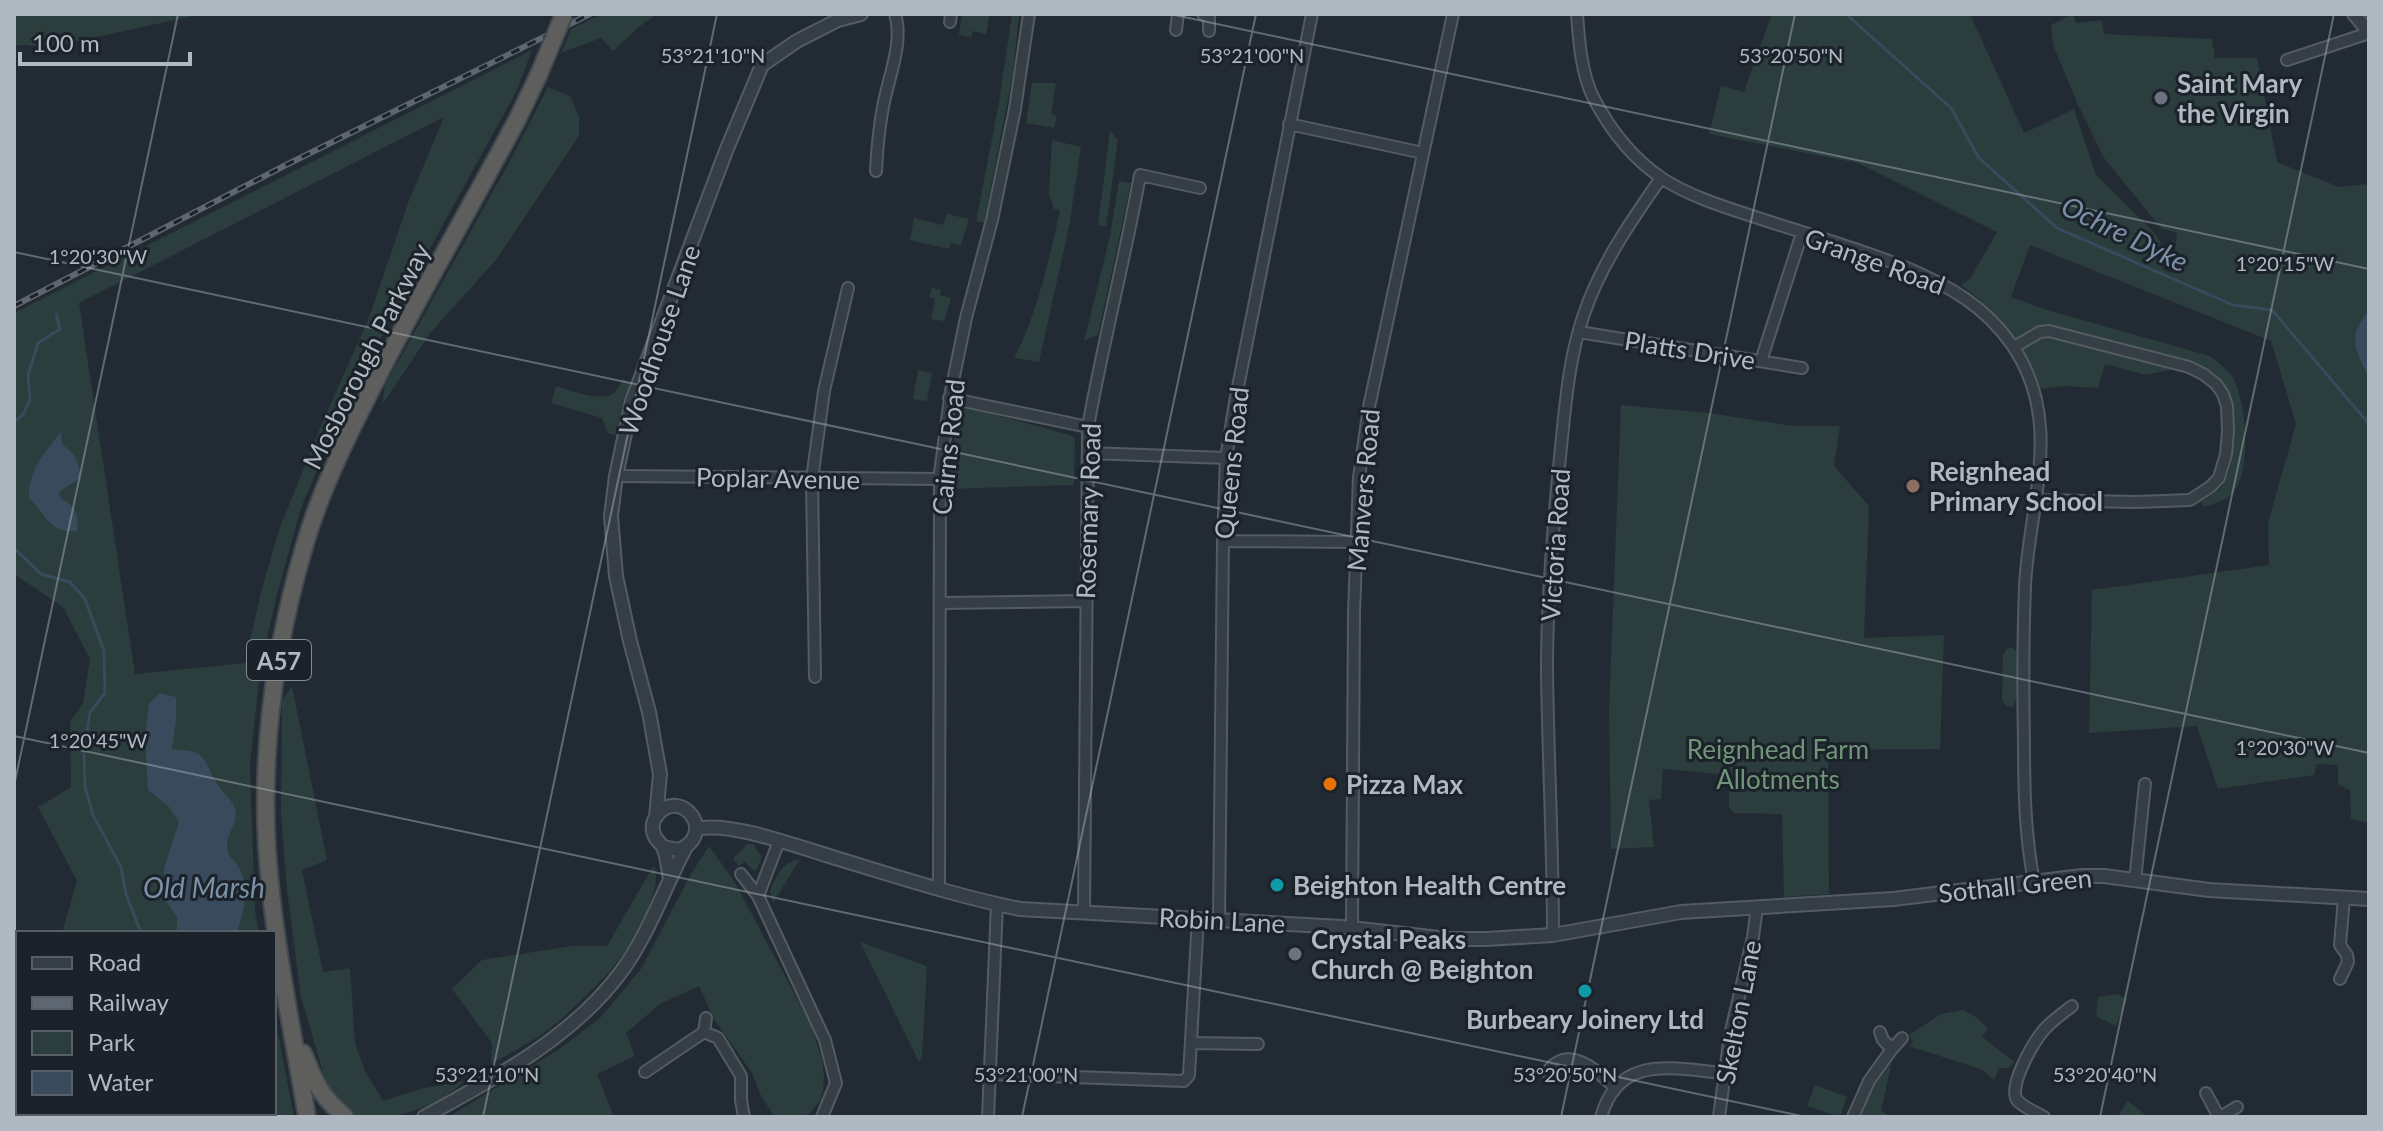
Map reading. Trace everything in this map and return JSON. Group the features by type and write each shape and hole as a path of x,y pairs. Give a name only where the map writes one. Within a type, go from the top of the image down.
{"highway":[{"name":"Mosborough Parkway","path":"307,1117 273,910 267,847 268,741 274,688 298,570 329,478 354,423 518,118 564,14"},
{"name":"Mosborough Parkway","path":"291,1026 316,1087 345,1117"}],"street":[{"name":"Woodhouse Lane","path":"656,817 660,783 649,712 616,576 611,516 632,401 726,151 762,65 797,41 838,20 861,14"},
{"path":"876,171 883,108 897,48 895,14"},
{"name":"Cairns Road","path":"939,889 940,479 949,398 996,205 1029,14"},
{"path":"1176,30 1178,14"},
{"path":"1203,14 1209,17 1209,31"},
{"name":"Queens Road","path":"1219,920 1226,458 1312,14"},
{"name":"Manvers Road","path":"1352,927 1359,477 1369,407 1453,14"},
{"name":"Grange Road","path":"1577,14 1583,65 1592,95 1622,141 1661,178 1709,201 1892,262 1938,281 1979,307 2014,347 2027,374 2041,427 2042,454 2025,582 2022,677 2025,816 2034,882"},
{"path":"2287,60 2369,33 2354,14"},
{"path":"1289,124 1423,153"},
{"name":"Rosemary Road","path":"1084,913 1088,427 1140,175 1200,188"},
{"name":"Victoria Road","path":"1553,935 1547,667 1555,504 1571,368 1589,301 1614,248 1661,178"},
{"path":"1761,361 1802,233"},
{"path":"815,677 812,479 824,391 848,288"},
{"path":"2014,347 2040,332 2049,331 2189,367 2216,384 2227,406 2223,468 2210,487 2190,500 2037,500"},
{"name":"Platts Drive","path":"1579,332 1802,368"},
{"path":"949,398 1088,427"},
{"path":"1088,453 1226,458"},
{"name":"Poplar Avenue","path":"616,476 940,479"},
{"path":"1223,541 1356,542"},
{"path":"940,603 1085,601"},
{"name":"Woodhouse Lane","path":"660,783 673,806"},
{"path":"2135,881 2145,784"},
{"path":"424,1117 547,1042 582,1013 620,972 649,926 670,878 695,836 692,815 673,806 661,811 653,827 663,847 670,878"},
{"name":"Robin Lane","path":"696,829 731,830 779,841 939,889 1020,909 1352,927 1448,939 1486,939 1553,935 1681,912 1757,907"},
{"path":"758,896 779,841"},
{"path":"663,847 673,850 686,847"},
{"path":"741,874 758,896 825,1040 836,1083 822,1117"},
{"name":"Sothall Green","path":"1757,907 1893,899 2082,876 2104,876 2209,890 2369,899"},
{"path":"2340,979 2348,962 2340,945 2344,898"},
{"path":"988,1117 997,904"},
{"name":"Skelton Lane","path":"1719,1117 1730,1035 1757,907"},
{"path":"992,1074 1184,1081 1189,1075 1192,1043 1198,919"},
{"path":"2044,1117 2016,1099 2016,1082 2044,1030 2072,1006"},
{"path":"645,1072 704,1032 706,1018"},
{"path":"704,1032 718,1038 741,1076 744,1117"},
{"path":"1880,1032 1892,1049"},
{"path":"1853,1117 1869,1081 1902,1038"},
{"path":"1192,1043 1258,1044"},
{"path":"1547,1072 1561,1060 1574,1059 1586,1063 1614,1087"},
{"path":"1601,1117 1614,1087 1638,1072 1654,1069 1725,1073"},
{"path":"2206,1093 2220,1117 2237,1107"}],"green space":[{"path":"14,14 202,14 56,46 14,45"},
{"path":"602,14 657,14 613,51 601,38 561,53 571,29"},
{"path":"962,14 990,14 986,34 973,31 971,37 959,35"},
{"path":"1012,14 1019,14 1013,73 984,223 976,221 999,103"},
{"path":"1772,14 1970,14 2024,133 2074,109 2096,175 2150,228 2160,241 2163,270 2173,273 2177,233 2161,228 2104,158 2053,45 2051,25 2073,14 2076,23 2102,20 2104,34 2212,39 2215,58 2257,58 2277,162 2339,187 2369,184 2369,823 2351,819 2350,790 2338,785 2338,765 2317,764 2314,775 2218,789 2197,726 2089,733 2092,590 2269,565 2268,523 2296,424 2271,341 2030,245 2011,297 2210,356 2233,378 2244,420 2243,470 2232,494 2203,507 2201,502 2225,482 2233,442 2231,401 2215,374 2201,366 2174,359 2170,370 2146,375 2105,364 2098,388 2065,386 2040,389 2025,358 1999,319 1961,285 1970,279 1997,232 1858,163 1709,134 1721,86 1744,92"},
{"path":"532,50 517,90 371,356 301,508 261,662 250,765 255,911 259,931 63,931 77,881 38,807 71,787 70,722 83,703 90,659 63,607 14,574 14,313","holes":["444,117 408,203 369,318 280,527 245,663 135,674 79,303"]},
{"path":"1032,83 1056,83 1051,114 1057,116 1054,128 1026,123"},
{"path":"548,87 570,96 579,116 579,136 496,260 431,332 382,405 385,385"},
{"path":"1110,131 1118,140 1106,226 1098,225"},
{"path":"1052,140 1081,147 1069,227 1039,362 1014,358 1036,305 1060,211 1054,209 1049,193"},
{"path":"1119,181 1131,183 1098,335 1084,341 1110,236"},
{"path":"947,214 969,219 961,245 951,243 949,249 910,240 914,218 943,225"},
{"path":"932,288 941,290 940,295 951,298 944,321 931,319 935,299 929,297"},
{"path":"918,370 932,373 927,401 913,399"},
{"path":"622,379 631,382 616,435 608,433 602,418 551,403 556,386 587,395 604,396 616,391"},
{"name":"Reignhead Farm Allotments","path":"1621,405 1709,413 1793,426 1840,426 1834,466 1869,506 1864,638 1944,635 1940,749 1828,750 1829,894 1784,897 1782,814 1734,813 1729,807 1729,775 1663,769 1661,799 1649,800 1654,847 1611,849 1609,711"},
{"path":"971,408 1073,436 1074,485 947,489 958,414"},
{"path":"2011,647 2017,652 2017,698 2013,707 2006,706 2002,699 2003,655"},
{"path":"292,686 327,860 302,870 323,972 350,968 355,1044 365,1071 383,1101 420,1089 464,1081 441,1099 404,1114 355,1117 329,1093 301,997 281,814 282,701"},
{"path":"747,844 753,844 762,857 754,871 745,862 739,866 733,859"},
{"path":"709,846 734,881 810,1023 822,1059 824,1076 820,1101 809,1114 775,1117 762,1098 752,1073 714,1019 699,986 660,1004 626,1033 635,1056 597,1074 614,1117 448,1117 558,1050 600,1018 641,969"},
{"path":"800,859 773,903 770,891 778,875 784,866"},
{"path":"654,865 655,887 646,914 619,960 544,1033 491,1064 492,1043 452,989 482,960 571,946 607,946"},
{"path":"860,942 927,966 922,1058 919,1062"},
{"path":"2117,994 2127,999 2116,1026 2096,1016 2098,997"},
{"path":"1963,1010 1988,1028 1982,1037 2015,1062 2008,1068 1999,1068 1994,1080 1983,1070 1909,1046 1913,1042 1909,1035 1941,1014"},
{"path":"276,1022 294,1117 166,1115 276,1115"},
{"path":"14,1036 16,1115 71,1117 14,1117"},
{"path":"1892,1062 1881,1110 1890,1117 1861,1117 1874,1086"},
{"path":"1815,1085 1847,1097 1840,1117 1807,1106"},
{"path":"2128,1101 2148,1117 2117,1117"}],"water":[{"path":"2369,309 2369,377 2358,356 2355,338 2358,326"},
{"path":"61,432 62,444 79,467 80,478 59,492 61,499 75,511 77,531 60,530 54,526 29,498 34,471"},
{"name":"Old Marsh","path":"159,693 176,697 172,749 192,751 201,756 235,809 227,848 244,882 243,908 237,931 177,931 177,916 164,899 164,868 179,822 169,807 148,790 145,739 149,704"}],"waterway":[{"name":"Ochre Dyke","path":"1846,14 1951,108 1979,158 2057,228 2233,305 2272,310 2369,424"},
{"path":"14,422 23,415 30,399 28,375 38,343 60,329 56,314"},
{"path":"14,548 41,574 70,582 85,599 104,651 105,693 90,712 84,751 85,787 93,815 121,867 126,894 140,931"}],"railway":[{"path":"14,306 282,167 590,14"}],"place":[{"name":"Saint Mary the Virgin","path":"2161,98"},
{"name":"Reignhead Primary School","path":"1913,486"},
{"name":"Pizza Max","path":"1330,784"},
{"name":"Beighton Health Centre","path":"1277,885"},
{"name":"Crystal Peaks Church @ Beighton","path":"1295,954"},
{"name":"Burbeary Joinery Ltd","path":"1585,991"}]}
